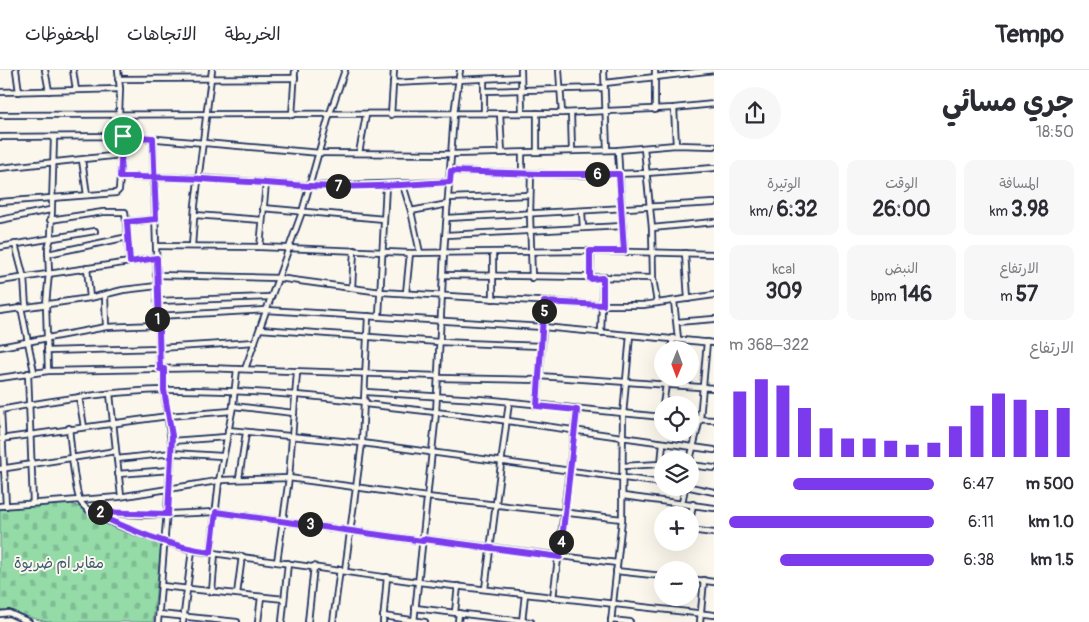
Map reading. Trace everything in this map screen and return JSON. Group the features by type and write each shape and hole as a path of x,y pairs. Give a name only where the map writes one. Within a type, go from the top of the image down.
{"street":[{"path":"16,70 19,92"},
{"path":"44,70 49,91"},
{"path":"73,70 76,90"},
{"path":"0,202 87,195 116,192 119,190 123,136 119,114 120,89 118,70"},
{"path":"192,246 212,70"},
{"path":"292,114 296,70"},
{"path":"245,369 302,212 320,154 329,116 345,70"},
{"path":"391,114 394,70"},
{"path":"414,621 436,413 444,253 454,114 460,70"},
{"path":"521,70 522,113"},
{"path":"559,70 562,114"},
{"path":"604,70 607,150"},
{"path":"655,70 655,110"},
{"path":"484,91 604,86 676,72 714,70"},
{"path":"393,83 521,77"},
{"path":"118,79 295,78"},
{"path":"484,80 484,113"},
{"path":"0,92 120,89"},
{"path":"0,115 292,114 329,116 484,113 562,114 655,110 714,104"},
{"path":"674,108 676,145"},
{"path":"500,113 502,153"},
{"path":"537,113 537,152"},
{"path":"571,113 572,151"},
{"path":"359,153 366,115"},
{"path":"0,137 123,136 204,145 320,154 522,153 618,150 676,145 714,146"},
{"path":"48,371 46,304 49,273 48,254 51,238 50,210 54,138"},
{"path":"153,138 157,325 172,441 168,514 158,622"},
{"path":"644,148 652,228 653,278 657,304"},
{"path":"618,150 624,251"},
{"path":"522,153 522,173"},
{"path":"0,168 122,155"},
{"path":"82,160 87,195"},
{"path":"451,171 531,174 619,174 714,168"},
{"path":"531,174 532,278"},
{"path":"120,177 199,178 310,186 386,186 450,182"},
{"path":"260,247 266,183"},
{"path":"402,185 411,211 420,253"},
{"path":"379,316 386,186"},
{"path":"449,198 530,195"},
{"path":"447,218 530,215 714,203"},
{"path":"411,211 448,204"},
{"path":"263,208 384,218"},
{"path":"0,220 50,210"},
{"path":"50,220 103,212 122,212 126,214 130,262"},
{"path":"582,212 583,228"},
{"path":"195,215 262,220"},
{"path":"127,222 156,219"},
{"path":"652,228 714,222"},
{"path":"446,235 532,229 623,226"},
{"path":"0,247 95,231"},
{"path":"48,254 128,237"},
{"path":"15,244 24,278 23,307 27,342 34,372"},
{"path":"156,246 260,247 420,253 624,251 714,254"},
{"path":"352,288 354,250"},
{"path":"590,251 590,279"},
{"path":"406,293 410,252"},
{"path":"493,252 493,299"},
{"path":"685,253 688,299"},
{"path":"0,281 157,258"},
{"path":"87,268 90,298"},
{"path":"156,275 278,278 381,292 603,305 657,304 714,295"},
{"path":"443,275 590,279 653,278"},
{"path":"601,333 603,278"},
{"path":"0,311 157,286"},
{"path":"104,295 106,327"},
{"path":"157,301 271,297"},
{"path":"674,301 677,322 674,341"},
{"path":"537,406 544,302"},
{"path":"157,316 266,310 543,327 714,343"},
{"path":"346,570 366,403 368,316"},
{"path":"677,322 714,319"},
{"path":"0,347 106,327 157,325"},
{"path":"260,329 367,338 542,346"},
{"path":"630,335 623,414 622,519 611,621 630,622"},
{"path":"47,351 159,348 255,342"},
{"path":"692,451 700,419 707,342"},
{"path":"212,592 219,481 232,409 236,369"},
{"path":"0,378 48,371 245,369 366,375 539,378 654,384"},
{"path":"277,562 289,478 297,372"},
{"path":"28,373 33,503"},
{"path":"678,386 714,388"},
{"path":"622,519 427,497 289,478 239,478 80,501 3,506 0,410 110,394 164,390 234,390 296,394 714,450"},
{"path":"366,392 509,402 654,416"},
{"path":"110,394 120,496"},
{"path":"79,397 84,426"},
{"path":"485,589 509,402"},
{"path":"2,438 84,426 232,409 294,412"},
{"path":"553,598 560,557 577,410"},
{"path":"700,419 714,420"},
{"path":"69,428 80,501 92,512 130,530 164,542 192,550 346,570 418,582 553,598 613,602 714,615"},
{"path":"228,430 362,443 432,454 654,482"},
{"path":"239,478 246,433"},
{"path":"172,441 226,437"},
{"path":"623,466 661,464 663,443"},
{"path":"2,468 116,451"},
{"path":"117,459 172,453 222,456"},
{"path":"699,466 714,468"},
{"path":"118,474 170,470"},
{"path":"699,489 714,492"},
{"path":"623,496 714,508"},
{"path":"682,503 683,496"},
{"path":"92,512 168,514 216,512 423,540 617,563"},
{"path":"699,531 714,533"},
{"path":"184,619 192,550"},
{"path":"237,594 242,556"},
{"path":"282,622 288,563"},
{"path":"308,622 314,566"},
{"path":"333,622 340,570"},
{"path":"616,571 654,575"},
{"path":"383,622 387,577"},
{"path":"699,580 714,582"},
{"path":"700,622 704,580"},
{"path":"162,586 284,599"},
{"path":"458,586 458,622"},
{"path":"522,621 525,594"},
{"path":"258,622 261,597"},
{"path":"415,608 531,622"},
{"path":"0,614 9,614 29,622"},
{"path":"159,614 184,619 237,622"},
{"path":"383,616 425,622"}],"green space":[{"name":"مقابر ام ضريوة","path":"68,502 161,545 153,622 47,622 0,609 0,509"}],"route":[{"path":"123,136 120,177 154,177 199,178 310,186 386,186 450,182 451,171 619,174 624,251 590,251 590,279 603,278 603,305 544,302 537,406 577,410 560,557 423,539 423,541 216,512 211,552 192,550 164,542 130,530 92,512 142,515 168,514 172,436 166,410 164,369 160,369 157,325 157,258 130,262 127,222 156,219 154,177 153,138 123,136"}]}
